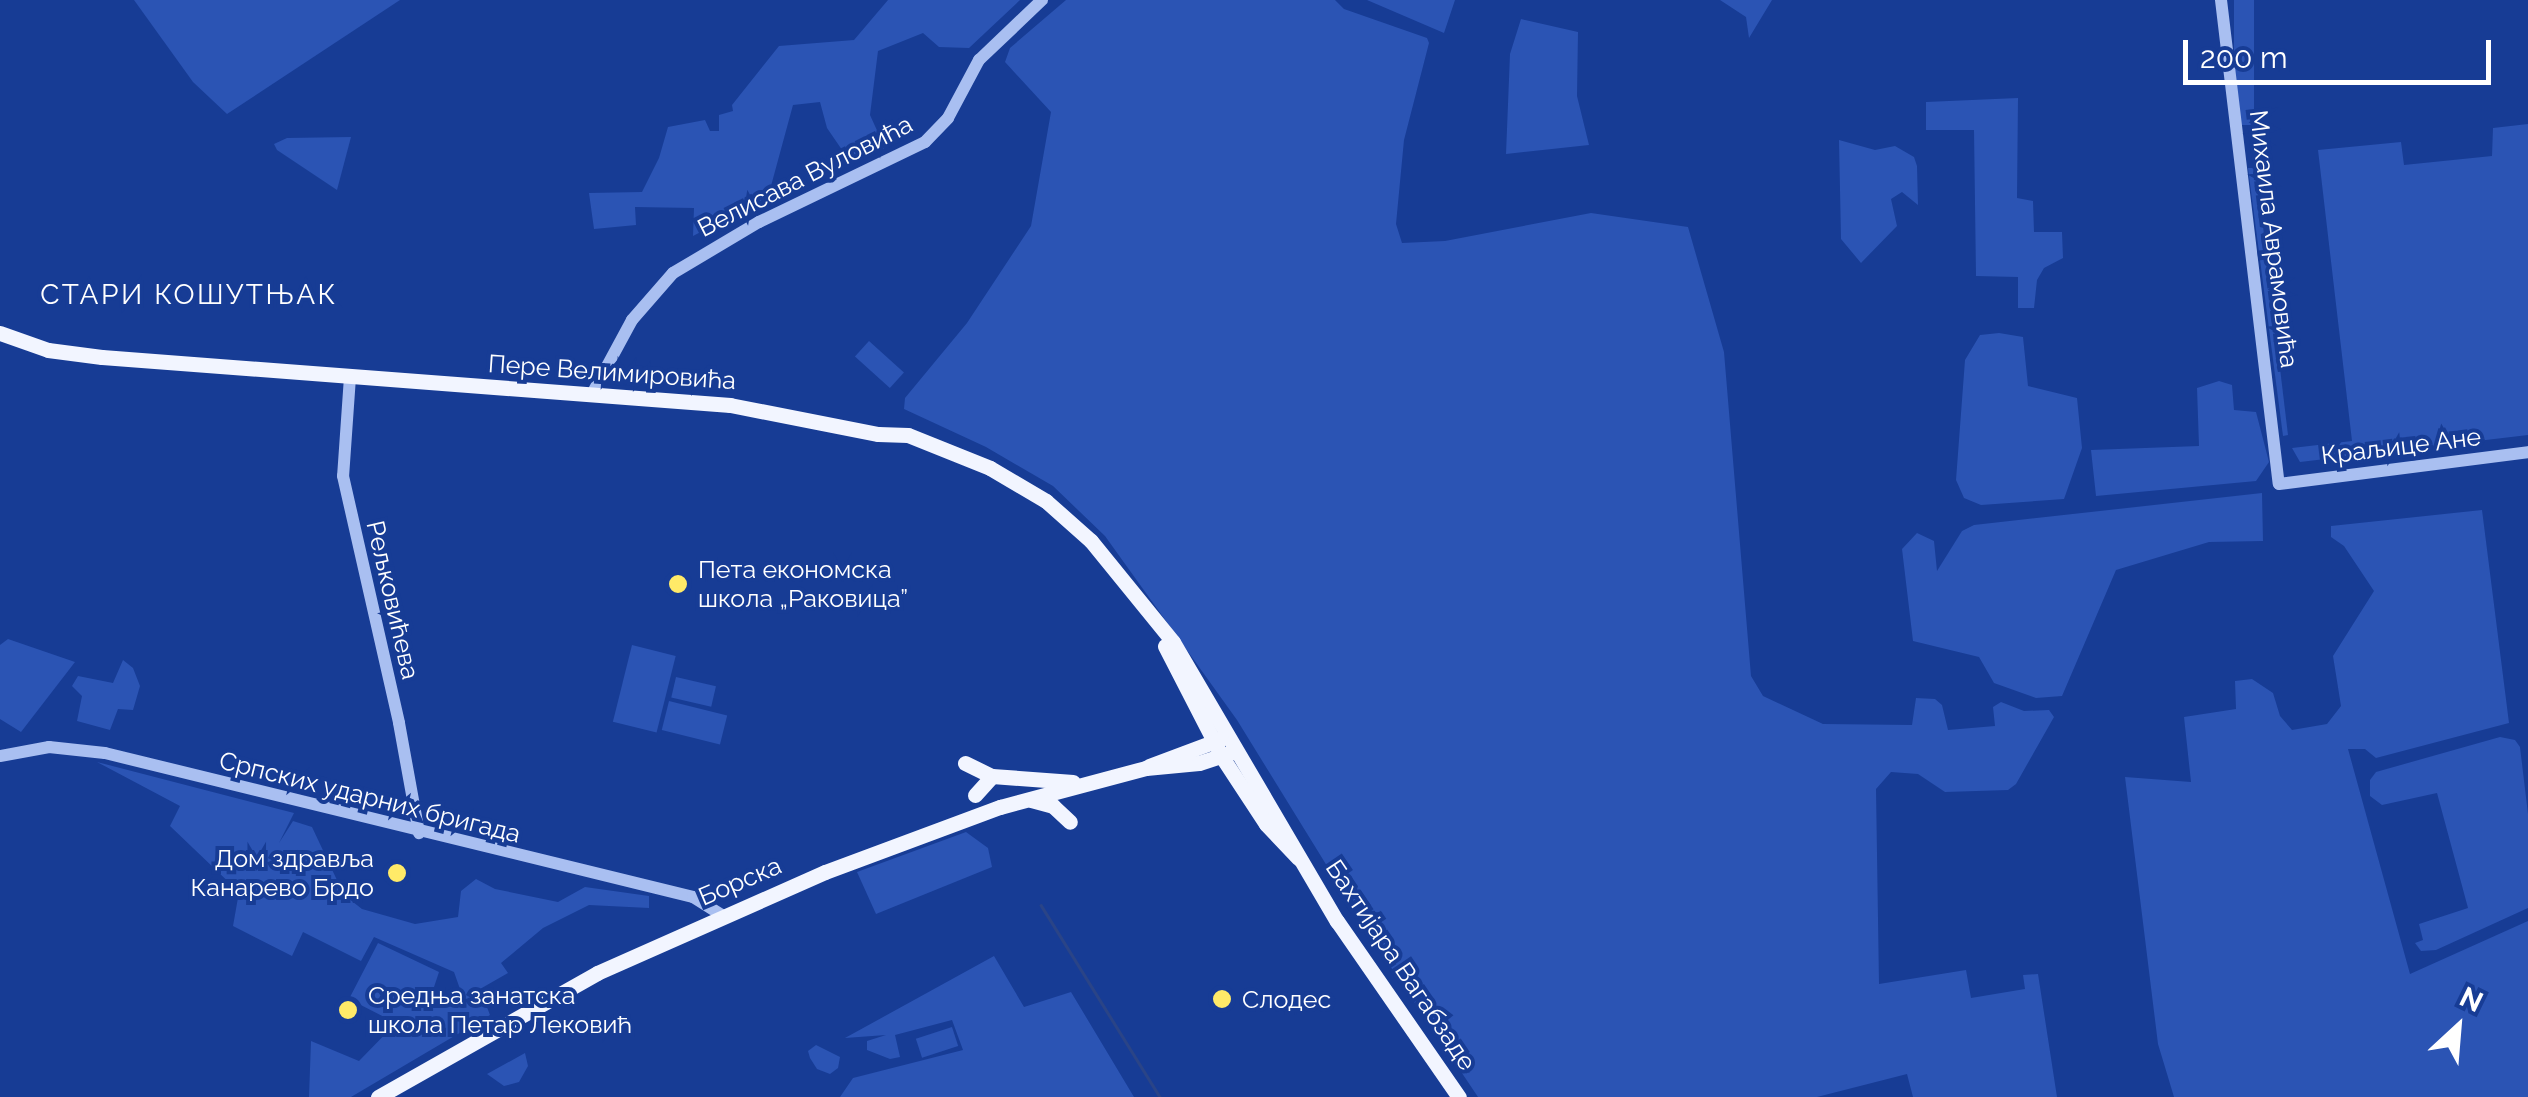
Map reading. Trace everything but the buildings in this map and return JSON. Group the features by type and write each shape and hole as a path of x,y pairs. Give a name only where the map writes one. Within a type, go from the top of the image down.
{"main road":[{"name":"Пере Велимировића","path":"0,333 74,354 730,405 878,434 901,434 942,446 1046,501 1112,563 1173,642 1225,746"},
{"name":"Борска","path":"378,1097 554,995 724,916 1000,807 1225,746"},
{"name":"Бахтијара Вагабзаде","path":"1225,746 1266,824 1301,860 1365,965 1459,1097"},
{"path":"965,763 992,776 1086,783"},
{"path":"976,795 992,776"},
{"path":"1027,800 1049,804 1070,822 1074,797 1086,783"}],"street":[{"name":"Велисава Вуловића","path":"592,394 632,320 681,266 759,222 925,142 948,118 979,60 1042,0"},
{"name":"Михаила Аврамовића","path":"2221,0 2279,484"},
{"name":"Рељковићева","path":"350,376 343,476 419,833"},
{"name":"Краљице Ане","path":"2279,484 2528,452"},
{"name":"Српских ударних бригада","path":"0,756 49,747 94,751 419,833 693,896 724,916"}],"shaded area":[{"path":"134,0 400,0 227,114 193,82"},
{"path":"888,0 1020,0 969,48 939,47 923,33 878,51 870,115 885,148 851,163 827,128 820,102 793,105 768,197 693,236 694,208 635,207 636,225 594,229 589,193 642,192 659,158 668,127 705,120 710,131 719,131 719,115 733,111 732,105 779,46 854,40"},
{"path":"1066,0 1335,0 1344,9 1427,38 1429,43 1404,140 1396,224 1402,243 1445,241 1591,213 1688,227 1724,352 1751,676 1763,696 1823,724 1912,725 1916,698 1935,699 1942,705 1948,730 1995,726 1993,707 2001,702 2024,711 2049,710 2054,717 2016,784 2008,790 1945,792 1918,774 1891,772 1876,789 1879,984 1966,970 1971,998 2025,989 2023,975 2038,974 2057,1097 1913,1097 1907,1074 1817,1097 1478,1097 1372,939 1237,720 1105,536 1053,486 986,447 904,409 905,398 967,323 1031,226 1051,112 1005,62 1010,48"},
{"path":"1367,0 1455,0 1444,33"},
{"path":"1720,0 1772,0 1749,38 1746,17"},
{"path":"2234,0 2254,0 2254,125 2234,125"},
{"path":"1521,19 1578,32 1577,96 1589,145 1506,154 1510,54"},
{"path":"2018,98 2017,198 2033,201 2034,232 2062,232 2063,258 2044,268 2037,280 2034,308 2018,308 2018,277 1976,276 1974,130 1926,130 1926,102"},
{"path":"2528,124 2528,435 2300,462 2292,448 2352,441 2318,150 2401,142 2404,165 2492,156 2493,128"},
{"path":"351,137 337,190 277,150 274,144 287,138"},
{"path":"1839,140 1875,150 1895,146 1914,157 1917,166 1918,205 1902,192 1891,199 1897,226 1861,263 1841,239"},
{"path":"2248,168 2256,168 2288,435 2283,436"},
{"path":"1980,335 2023,337 2028,386 2077,398 2082,448 2064,499 1981,505 1964,498 1956,480 1965,360"},
{"path":"869,341 904,372 890,388 855,357"},
{"path":"2219,381 2232,385 2234,410 2256,412 2269,462 2256,481 2096,496 2091,450 2199,446 2197,388"},
{"path":"2262,493 2263,541 2209,542 2116,570 2062,696 2036,698 1994,683 1979,657 1913,641 1902,549 1917,533 1934,541 1937,571 1962,531 1974,525"},
{"path":"2482,510 2509,723 2376,758 2365,749 2348,749 2410,974 2528,921 2528,1097 2174,1097 2158,1044 2125,777 2191,782 2184,717 2236,709 2235,681 2252,679 2273,693 2280,716 2292,730 2327,724 2341,706 2333,656 2374,591 2344,546 2331,537 2331,526"},
{"path":"8,639 75,662 21,732 0,719 0,645"},
{"path":"632,645 676,656 657,733 613,722"},
{"path":"123,660 133,668 140,686 133,710 118,709 110,730 77,721 82,696 72,686 78,676 113,683"},
{"path":"676,677 716,686 711,707 671,697"},
{"path":"669,701 727,716 720,745 662,730"},
{"path":"2500,737 2515,740 2520,747 2528,814 2528,908 2436,950 2421,951 2415,943 2423,940 2419,924 2468,908 2437,793 2382,805 2370,796 2370,780 2376,772"},
{"path":"97,762 294,813 279,843 293,821 312,827 344,895 362,909 415,924 458,917 461,891 476,879 495,889 558,902 585,887 649,896 649,908 589,905 543,928 501,963 508,973 480,989 490,1015 351,1097 309,1097 311,1041 359,1061 396,1023 349,999 378,943 439,972 430,999 445,1003 460,989 454,972 374,937 361,961 303,932 292,956 233,926 239,892 170,826 180,806"},
{"path":"966,832 988,848 992,867 876,914 857,872"},
{"path":"994,956 1024,1007 1071,992 1134,1097 840,1097 853,1078 963,1050 952,1020 895,1035 900,1057 890,1059 867,1050 867,1041 886,1035 845,1038"},
{"path":"952,1027 958,1046 922,1058 916,1039"},
{"path":"816,1045 840,1057 838,1068 830,1074 817,1069 810,1058 808,1051"},
{"path":"525,1053 528,1066 519,1082 504,1086 487,1074"}],"waterway":[{"path":"1041,905 1160,1097"}],"place":[{"name":"Пета економска школа „Раковица”","path":"678,584"},
{"name":"Дом здравља Канарево Брдо","path":"397,873"},
{"name":"Слодес","path":"1222,999"},
{"name":"Средња занатска школа Петар Лековић","path":"348,1010"}],"district":[{"name":"СТАРИ КОШУТЊАК","path":"189,295"}]}
